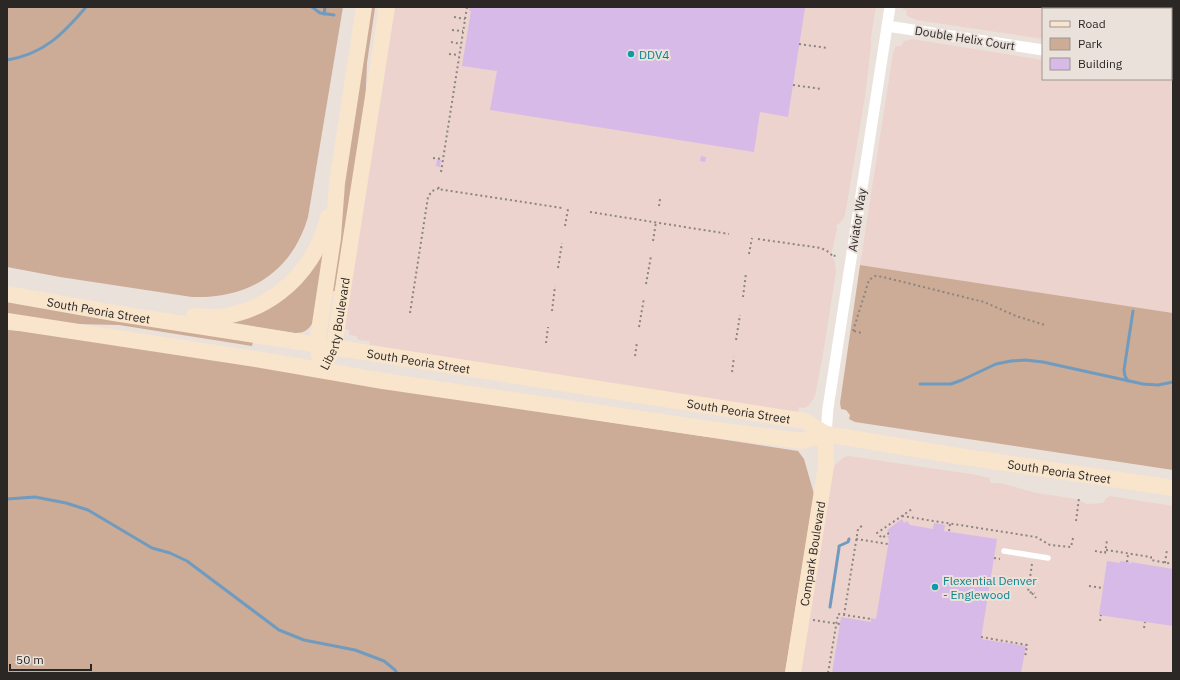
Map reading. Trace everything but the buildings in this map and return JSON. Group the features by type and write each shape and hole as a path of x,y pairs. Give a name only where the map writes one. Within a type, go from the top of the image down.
{"main road":[{"name":"Liberty Boulevard","path":"322,370 316,344 333,238 337,183 364,7"},
{"name":"Liberty Boulevard","path":"322,370 334,347 387,7"},
{"path":"151,318 172,313 204,317 232,314 259,305 283,290 299,275 314,255 325,228 332,193 337,183"},
{"name":"South Peoria Street","path":"7,294 57,304 805,421 826,434 958,456 1173,488"},
{"name":"South Peoria Street","path":"7,321 430,388 802,441 826,434"},
{"name":"Compark Boulevard","path":"792,673 826,466 826,434"}],"street":[{"name":"Aviator Way","path":"826,434 828,408 890,7"},
{"name":"Double Helix Court","path":"887,26 1042,50"}],"lane":[{"path":"1004,551 1048,558"}],"path":[{"path":"441,172 467,7 471,8"},
{"path":"454,17 465,19"},
{"path":"452,30 463,31"},
{"path":"450,42 461,44"},
{"path":"799,44 828,48"},
{"path":"449,54 459,55"},
{"path":"458,63 463,64"},
{"path":"793,85 822,89"},
{"path":"433,158 443,159"},
{"path":"410,313 430,192 438,188 562,208"},
{"path":"659,206 660,199"},
{"path":"565,226 568,209"},
{"path":"590,212 729,234"},
{"path":"653,241 656,222"},
{"path":"749,254 752,238"},
{"path":"758,239 823,249 834,257 835,255"},
{"path":"558,268 562,243"},
{"path":"646,284 651,256"},
{"path":"743,297 746,273"},
{"path":"853,331 868,280 875,276 984,302 1016,316 1045,325"},
{"path":"552,311 555,286"},
{"path":"639,327 644,298"},
{"path":"736,340 740,315"},
{"path":"546,343 548,327"},
{"path":"635,356 638,342"},
{"path":"732,372 734,357"},
{"path":"1076,521 1079,498"},
{"path":"889,533 882,538 877,533 894,523 912,509"},
{"path":"902,516 1036,537 1050,545 1071,547 1073,538"},
{"path":"844,615 858,529 864,524"},
{"path":"948,531 950,524"},
{"path":"856,539 888,544"},
{"path":"1106,550 1107,540"},
{"path":"1165,563 1167,549"},
{"path":"1095,551 1105,553 1106,550 1151,557 1151,560 1173,564"},
{"path":"1127,562 1128,554"},
{"path":"1032,564 1028,592 1034,593 1036,598"},
{"path":"1089,586 1103,588"},
{"path":"832,671 828,672 838,614 871,619"},
{"path":"1100,621 1101,615"},
{"path":"813,620 840,624"},
{"path":"1144,628 1145,622"},
{"path":"981,637 1027,645 1025,658"}],"shaded area":[{"path":"394,7 876,7 871,37 865,97 845,215 843,220 836,226 837,229 831,255 835,262 836,272 823,354 815,396 810,404 805,408 799,407 798,413 369,346 370,341 358,340 356,336 349,335 349,330 344,329"},
{"path":"902,7 1173,7 1173,59 1172,8 1042,8 1042,39 916,20 907,16 906,10"},
{"path":"912,39 1042,60 1042,80 1173,80 1173,313 860,265 893,53 896,46 901,46 904,41"},
{"path":"849,456 977,475 990,478 990,483 1000,483 1037,493 1077,499 1087,504 1103,503 1106,498 1110,496 1173,506 1173,673 800,673 833,470 835,465 844,457"}],"green space":[{"path":"7,7 343,7 308,217 301,236 291,253 279,267 250,287 232,293 192,297 60,277 7,267"},
{"path":"371,7 375,8 367,63 365,107 335,291 333,291 343,185"},
{"path":"324,251 313,322 304,332 295,333 228,322"},
{"path":"860,265 1173,313 1173,470 855,422 849,419 850,415 846,410 841,409 840,403"},
{"path":"7,300 253,341 252,346 119,325 74,324 7,314"},
{"path":"7,330 218,360 798,451 804,459 814,494 785,673 7,673"}],"waterway":[{"path":"7,60 32,53 42,48 61,34 86,7"},
{"path":"312,7 320,13 334,15"},
{"path":"324,14 325,7"},
{"path":"1128,381 1124,370 1133,311"},
{"path":"920,384 951,384 996,364 1025,360 1043,362 1143,384 1158,385 1173,382"},
{"path":"7,499 35,497 66,503 88,510 152,548 170,553 187,561 279,630 304,640 355,650 384,661 397,673"},
{"path":"830,607 839,546 848,542 849,539"}],"place":[{"name":"DDV4","path":"631,54"},
{"name":"Flexential Denver - Englewood","path":"935,587"}]}
